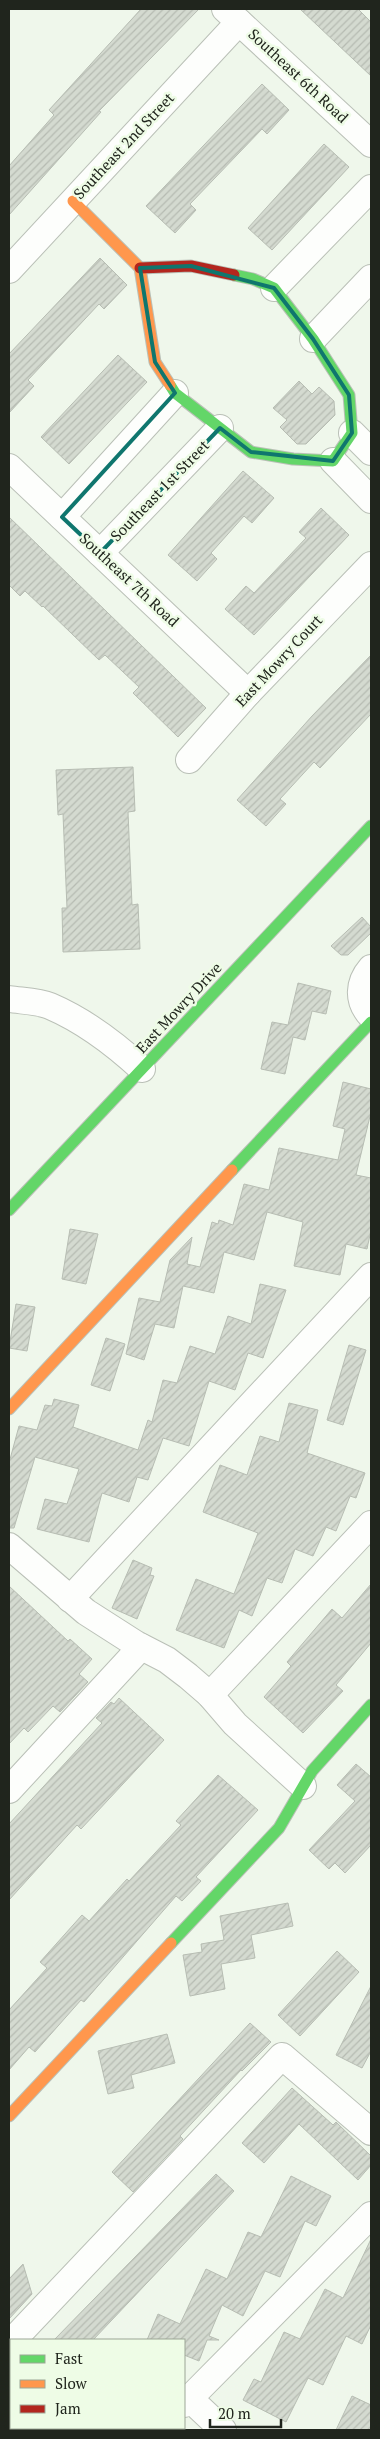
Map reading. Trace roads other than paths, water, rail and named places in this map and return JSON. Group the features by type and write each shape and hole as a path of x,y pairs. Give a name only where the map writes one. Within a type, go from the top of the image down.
{"street":[{"name":"Southeast 6th Road","path":"232,15 371,144"},
{"name":"Southeast 2nd Street","path":"9,270 73,201 232,15"},
{"path":"274,288 371,188"},
{"path":"73,201 140,268 155,362 175,393 251,452 293,459 333,461 371,500"},
{"path":"140,268 192,266 253,279 274,288 313,339 348,395 352,433 371,452"},
{"path":"313,339 371,278"},
{"path":"62,517 175,393"},
{"name":"Southeast 1st Street","path":"100,553 220,428"},
{"path":"333,461 352,433"},
{"name":"Southeast 7th Road","path":"9,467 248,693"},
{"name":"East Mowry Court","path":"189,760 248,693 371,565"},
{"name":"East Mowry Drive","path":"9,1210 371,826"},
{"path":"371,968 360,988 362,1003 371,1016"},
{"path":"9,998 49,1006 72,1018 115,1044 142,1069"},
{"path":"9,1409 371,1022"},
{"path":"70,1599 371,1276"},
{"path":"210,1695 371,1524"},
{"path":"9,1546 101,1623 173,1664 210,1695 235,1724 303,1786"},
{"path":"9,1790 141,1647"},
{"path":"9,2116 279,1828 323,1756 371,1705"},
{"path":"14,2339 282,2056 371,2132"},
{"path":"223,2430 186,2401 371,2216"}]}
